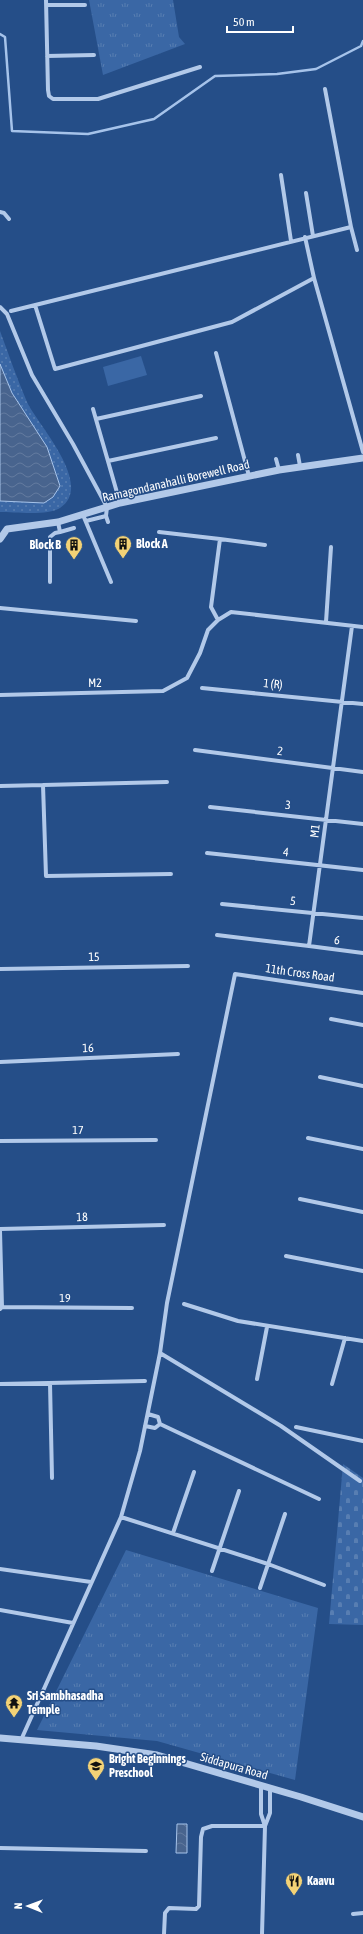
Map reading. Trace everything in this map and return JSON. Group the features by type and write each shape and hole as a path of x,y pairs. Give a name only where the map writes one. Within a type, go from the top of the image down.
{"street":[{"path":"85,5 46,2 48,90 53,99 98,99 200,67"},
{"path":"47,56 94,55"},
{"path":"325,89 351,227 357,250"},
{"path":"280,175 291,241"},
{"path":"306,193 313,236"},
{"path":"0,212 4,213 9,219"},
{"path":"0,314 9,313 305,237 351,227"},
{"path":"305,237 314,278 363,452"},
{"path":"36,306 55,368 232,322 314,278"},
{"path":"0,307 9,313 32,375 74,444 107,507 106,516 108,522"},
{"path":"216,353 249,476"},
{"path":"96,419 200,396"},
{"path":"93,409 120,503"},
{"path":"108,461 216,438"},
{"path":"298,455 300,466"},
{"name":"Ramagondanahalli Borewell Road","path":"0,539 7,529 58,522 72,518 84,518 107,507 120,503 300,466 363,458"},
{"path":"276,459 280,470"},
{"path":"106,516 84,518 111,582"},
{"path":"50,582 50,537 55,533 74,530 72,518"},
{"path":"58,522 60,532"},
{"path":"159,532 265,545"},
{"path":"220,539 211,607 218,620 232,612 363,627"},
{"path":"326,622 331,547"},
{"path":"0,608 136,621"},
{"name":"M2","path":"0,694 163,691 187,678 200,653 208,630 218,620"},
{"name":"M1","path":"309,946 321,866 332,768 352,626"},
{"name":"1 (R)","path":"202,688 363,704"},
{"name":"2","path":"195,750 363,772"},
{"path":"0,786 167,782"},
{"path":"43,786 46,876 171,874"},
{"name":"3","path":"210,807 363,824"},
{"name":"4","path":"207,853 363,870"},
{"name":"5","path":"222,904 363,918"},
{"path":"217,935 309,946"},
{"name":"6","path":"309,946 363,953"},
{"name":"15","path":"0,969 188,966"},
{"name":"11th Cross Road","path":"160,1353 167,1303 235,974 363,993"},
{"path":"331,1019 363,1025"},
{"name":"16","path":"0,1062 178,1054"},
{"path":"320,1077 363,1086"},
{"path":"308,1138 363,1149"},
{"name":"17","path":"0,1141 156,1140"},
{"path":"300,1199 363,1212"},
{"name":"18","path":"0,1230 164,1225"},
{"path":"0,1230 1,1308"},
{"path":"286,1256 363,1271"},
{"path":"184,1304 238,1321 267,1327 363,1341"},
{"name":"19","path":"1,1308 132,1308"},
{"path":"257,1379 267,1327"},
{"path":"332,1384 345,1338"},
{"path":"21,1740 121,1517 140,1451 160,1353 281,1426 360,1481"},
{"path":"0,1384 145,1381"},
{"path":"50,1383 52,1478"},
{"path":"148,1414 158,1417 160,1424 319,1499"},
{"path":"145,1426 155,1428 160,1424"},
{"path":"296,1427 363,1441"},
{"path":"173,1533 194,1472"},
{"path":"212,1571 239,1491"},
{"path":"260,1588 285,1514"},
{"path":"121,1517 268,1564 324,1585"},
{"path":"0,1569 91,1582"},
{"path":"0,1610 73,1623"},
{"name":"Siddapura Road","path":"0,1738 96,1746 157,1755 261,1785 363,1817"},
{"path":"261,1785 261,1814 265,1826"},
{"path":"262,1934 265,1826 270,1813 270,1788"},
{"path":"164,1934 165,1913 170,1908 196,1909 199,1906 201,1837 203,1829 212,1826 265,1826"},
{"path":"0,1848 146,1851"},
{"path":"353,1914 363,1913"}],"green space":[{"path":"89,0 173,0 179,37 185,44 103,75"},
{"path":"0,331 27,402 51,439 68,470 71,485 69,498 60,508 55,510 40,513 0,512"},
{"path":"141,356 147,375 108,386 103,367"},
{"path":"343,1464 363,1478 363,1625 329,1624"},
{"path":"126,1550 318,1608 295,1780 157,1741 37,1730"}],"water":[{"path":"0,364 12,393 47,447 60,486 53,497 44,503 0,501"},
{"path":"177,1824 187,1824 187,1853 176,1853"}],"waterway":[{"path":"0,34 5,37 12,131 88,134 154,119 215,76 277,74 316,69 361,46 363,41"}],"place":[{"name":"Block A","path":"123,559"},
{"name":"Block B","path":"74,560"},
{"name":"Sri Sambhasadha Temple","path":"14,1718"},
{"name":"Bright Beginnings Preschool","path":"96,1781"},
{"name":"Kaavu","path":"294,1896"}]}
